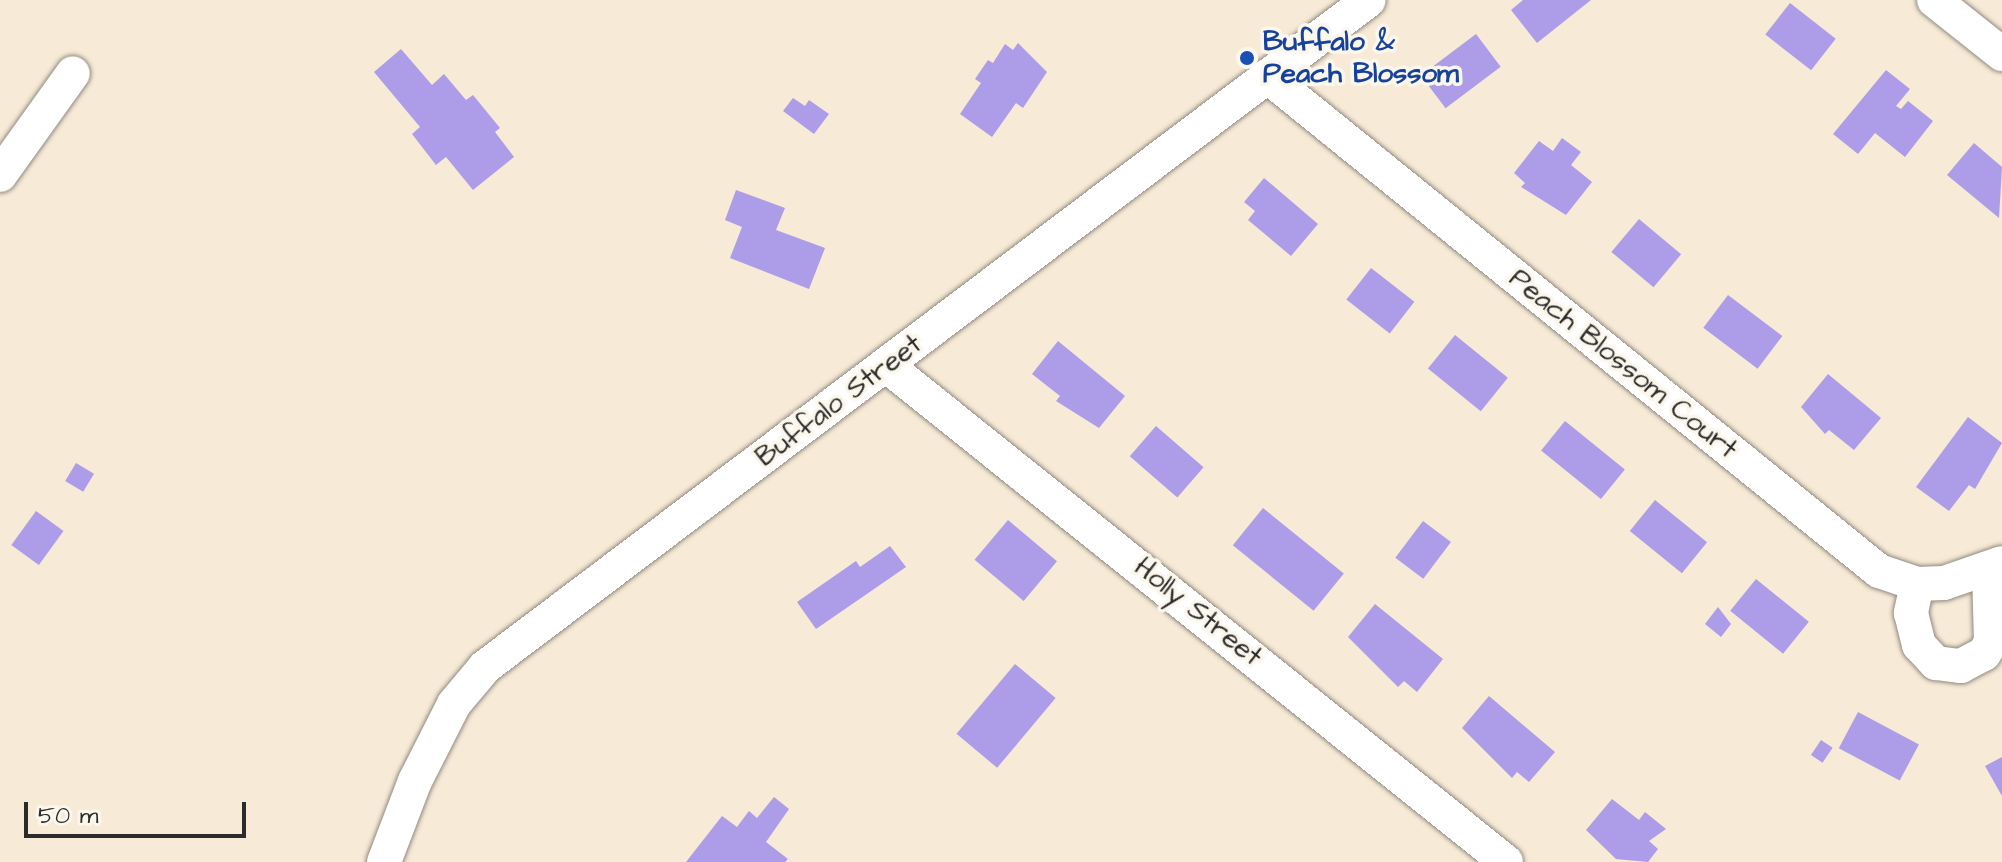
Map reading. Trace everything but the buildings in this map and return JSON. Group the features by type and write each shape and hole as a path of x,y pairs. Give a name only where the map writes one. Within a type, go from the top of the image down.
{"street":[{"name":"Buffalo Street","path":"384,862 415,781 454,704 485,667 1369,0"},
{"path":"1934,0 2002,54"},
{"path":"0,175 73,73"},
{"name":"Peach Blossom Court","path":"1267,76 1879,571 1917,584 1966,580 1996,567"},
{"name":"Holly Street","path":"887,366 1506,862"},
{"path":"1917,584 1911,613 1919,645 1936,663 1961,666 1974,662 1991,642 1996,567"}],"place":[{"name":"Buffalo & Peach Blossom","path":"1247,58"}]}
